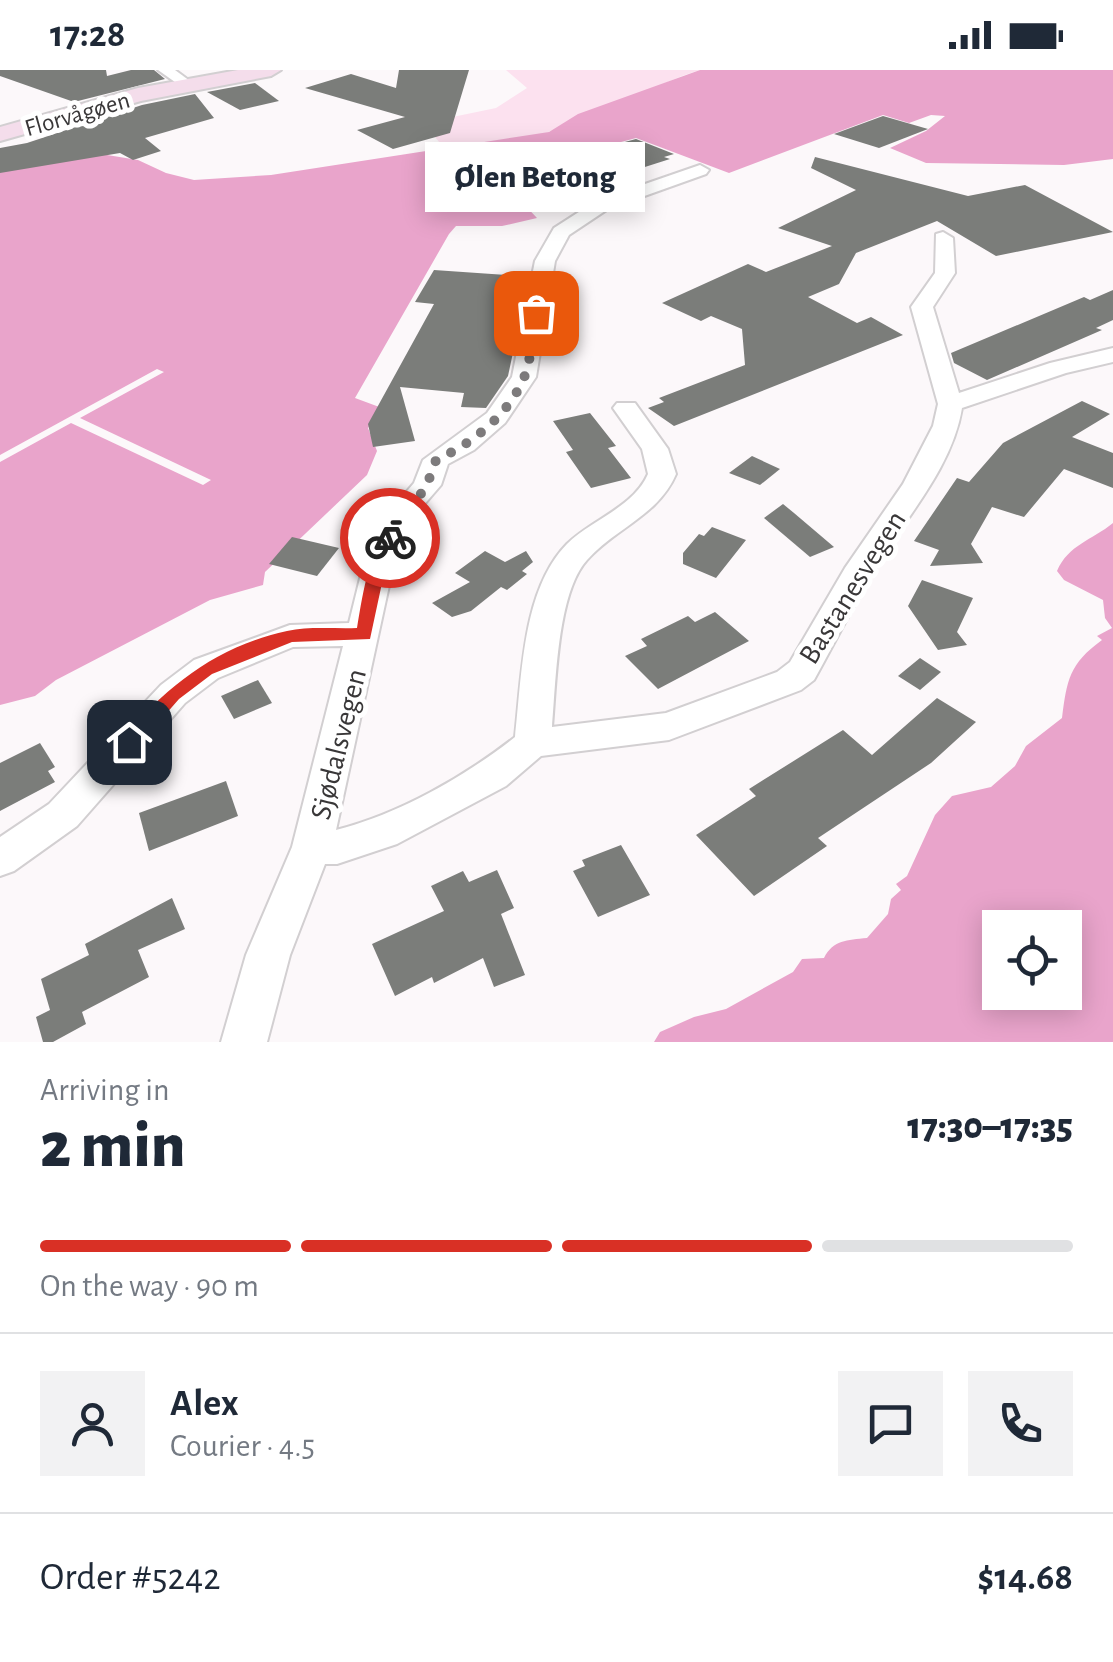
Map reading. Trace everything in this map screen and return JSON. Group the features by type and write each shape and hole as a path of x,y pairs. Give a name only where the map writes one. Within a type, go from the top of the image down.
{"main road":[{"name":"Florvågøen","path":"0,134 187,84 271,70"}],"street":[{"path":"165,70 187,84"},
{"name":"Sjødalsvegen","path":"244,1042 268,956 312,847 380,558 410,504 427,485 436,460 465,444 496,418 524,377 545,262 561,232 602,205 700,170"},
{"path":"943,238 945,273 922,307 950,404 1058,368 1113,355"},
{"name":"Bastanesvegen","path":"532,743 669,726 789,681 802,671 860,568 917,484 946,426 950,404"},
{"path":"312,847 337,846 383,832 493,775 532,743 544,646 566,566 579,547 648,494 662,473 662,462 626,408"},
{"path":"0,860 63,815 172,694 193,677 290,636 364,634"}],"shaded area":[{"path":"506,70 700,70 526,139 444,148 435,137 409,126 496,108 527,88"},
{"path":"700,70 1113,70 1113,159 1064,165 926,163 890,148 926,131 945,116 931,115 909,123 883,115 729,173 636,138 501,174 471,195 520,200 537,218 502,226 456,226 449,234 355,398 382,408 368,428 377,451 367,475 265,572 263,585 210,600 56,680 35,696 0,705 0,172 101,154 138,160 194,180 271,175 549,132 578,114"},
{"path":"1113,523 1113,1042 654,1042 660,1032 726,1009 793,972 802,959 824,958 836,944 867,938 888,914 891,899 901,890 896,884 907,876 935,815 952,796 991,787 1015,766 1026,746 1062,718 1068,683 1076,665 1102,640 1097,636 1112,628 1105,618 1103,600 1064,580 1057,571 1074,549"}],"pier":[{"path":"157,369 164,372 80,418 211,480 203,485 71,423 0,462 0,455"}],"building":[{"path":"0,70 106,70 107,76 154,70 165,79 74,102 0,76"},
{"path":"399,70 469,70 450,133 393,149 357,130 405,117 305,88 351,74 396,88"},
{"path":"255,83 279,101 240,110 207,92"},
{"path":"195,94 214,118 145,138 161,151 133,160 120,153 0,173 0,148 27,143 142,105"},
{"path":"883,116 928,129 879,148 834,134"},
{"path":"636,139 674,154 664,157 670,159 626,173 580,154"},
{"path":"815,157 968,196 1025,185 1113,232 996,256 937,221 856,253 839,284 808,297 857,323 871,317 903,335 674,426 648,408 664,402 659,398 745,365 742,329 711,316 701,321 662,303 748,264 766,272 832,246 778,228 856,190 811,168"},
{"path":"434,270 520,276 498,329 518,329 508,376 486,408 461,407 464,393 400,387 415,441 373,447 368,424 434,304 415,302"},
{"path":"1113,290 1113,320 1096,328 1102,330 987,380 954,363 951,353 1084,297 1090,300"},
{"path":"1082,401 1110,414 1072,437 1113,453 1113,488 1064,469 1024,517 992,507 971,544 983,563 930,566 939,550 914,541 957,478 969,482 1003,443"},
{"path":"590,413 616,446 608,448 631,478 591,488 566,452 573,450 553,421"},
{"path":"752,456 780,469 760,485 729,473"},
{"path":"783,504 834,547 810,557 764,518"},
{"path":"712,527 746,540 716,578 683,564 683,553 699,534 704,536"},
{"path":"292,537 339,548 317,576 269,564"},
{"path":"485,551 505,562 526,551 533,562 522,571 527,574 507,590 501,587 471,611 452,617 432,603 470,582 455,573"},
{"path":"922,580 973,598 957,632 967,645 938,650 908,606"},
{"path":"715,612 749,641 658,689 625,656 647,646 641,639 688,616 695,622"},
{"path":"920,658 941,672 920,690 898,676"},
{"path":"258,680 272,703 234,719 221,696"},
{"path":"937,698 976,722 931,763 818,838 827,846 754,896 696,835 756,796 749,789 843,730 872,755"},
{"path":"40,743 55,767 48,771 55,782 0,811 0,763"},
{"path":"226,781 238,816 149,851 139,813"},
{"path":"621,845 650,895 598,917 573,871 585,866 582,860"},
{"path":"497,870 514,908 501,914 525,975 494,987 483,958 434,983 432,977 395,996 372,944 444,911 431,886 463,871 469,882"},
{"path":"172,898 185,929 138,950 149,977 82,1012 86,1024 53,1042 43,1042 36,1017 50,1010 41,979 89,955 85,944"}],"way so far":[{"path":"390,538 410,504 427,485 436,460 465,444 509,404 526,371 536,313"}],"place":[{"name":"Ølen Betong","path":"536,313"}],"route":[{"path":"129,742 172,694 206,669 290,636 364,634 380,558 390,538"}]}
